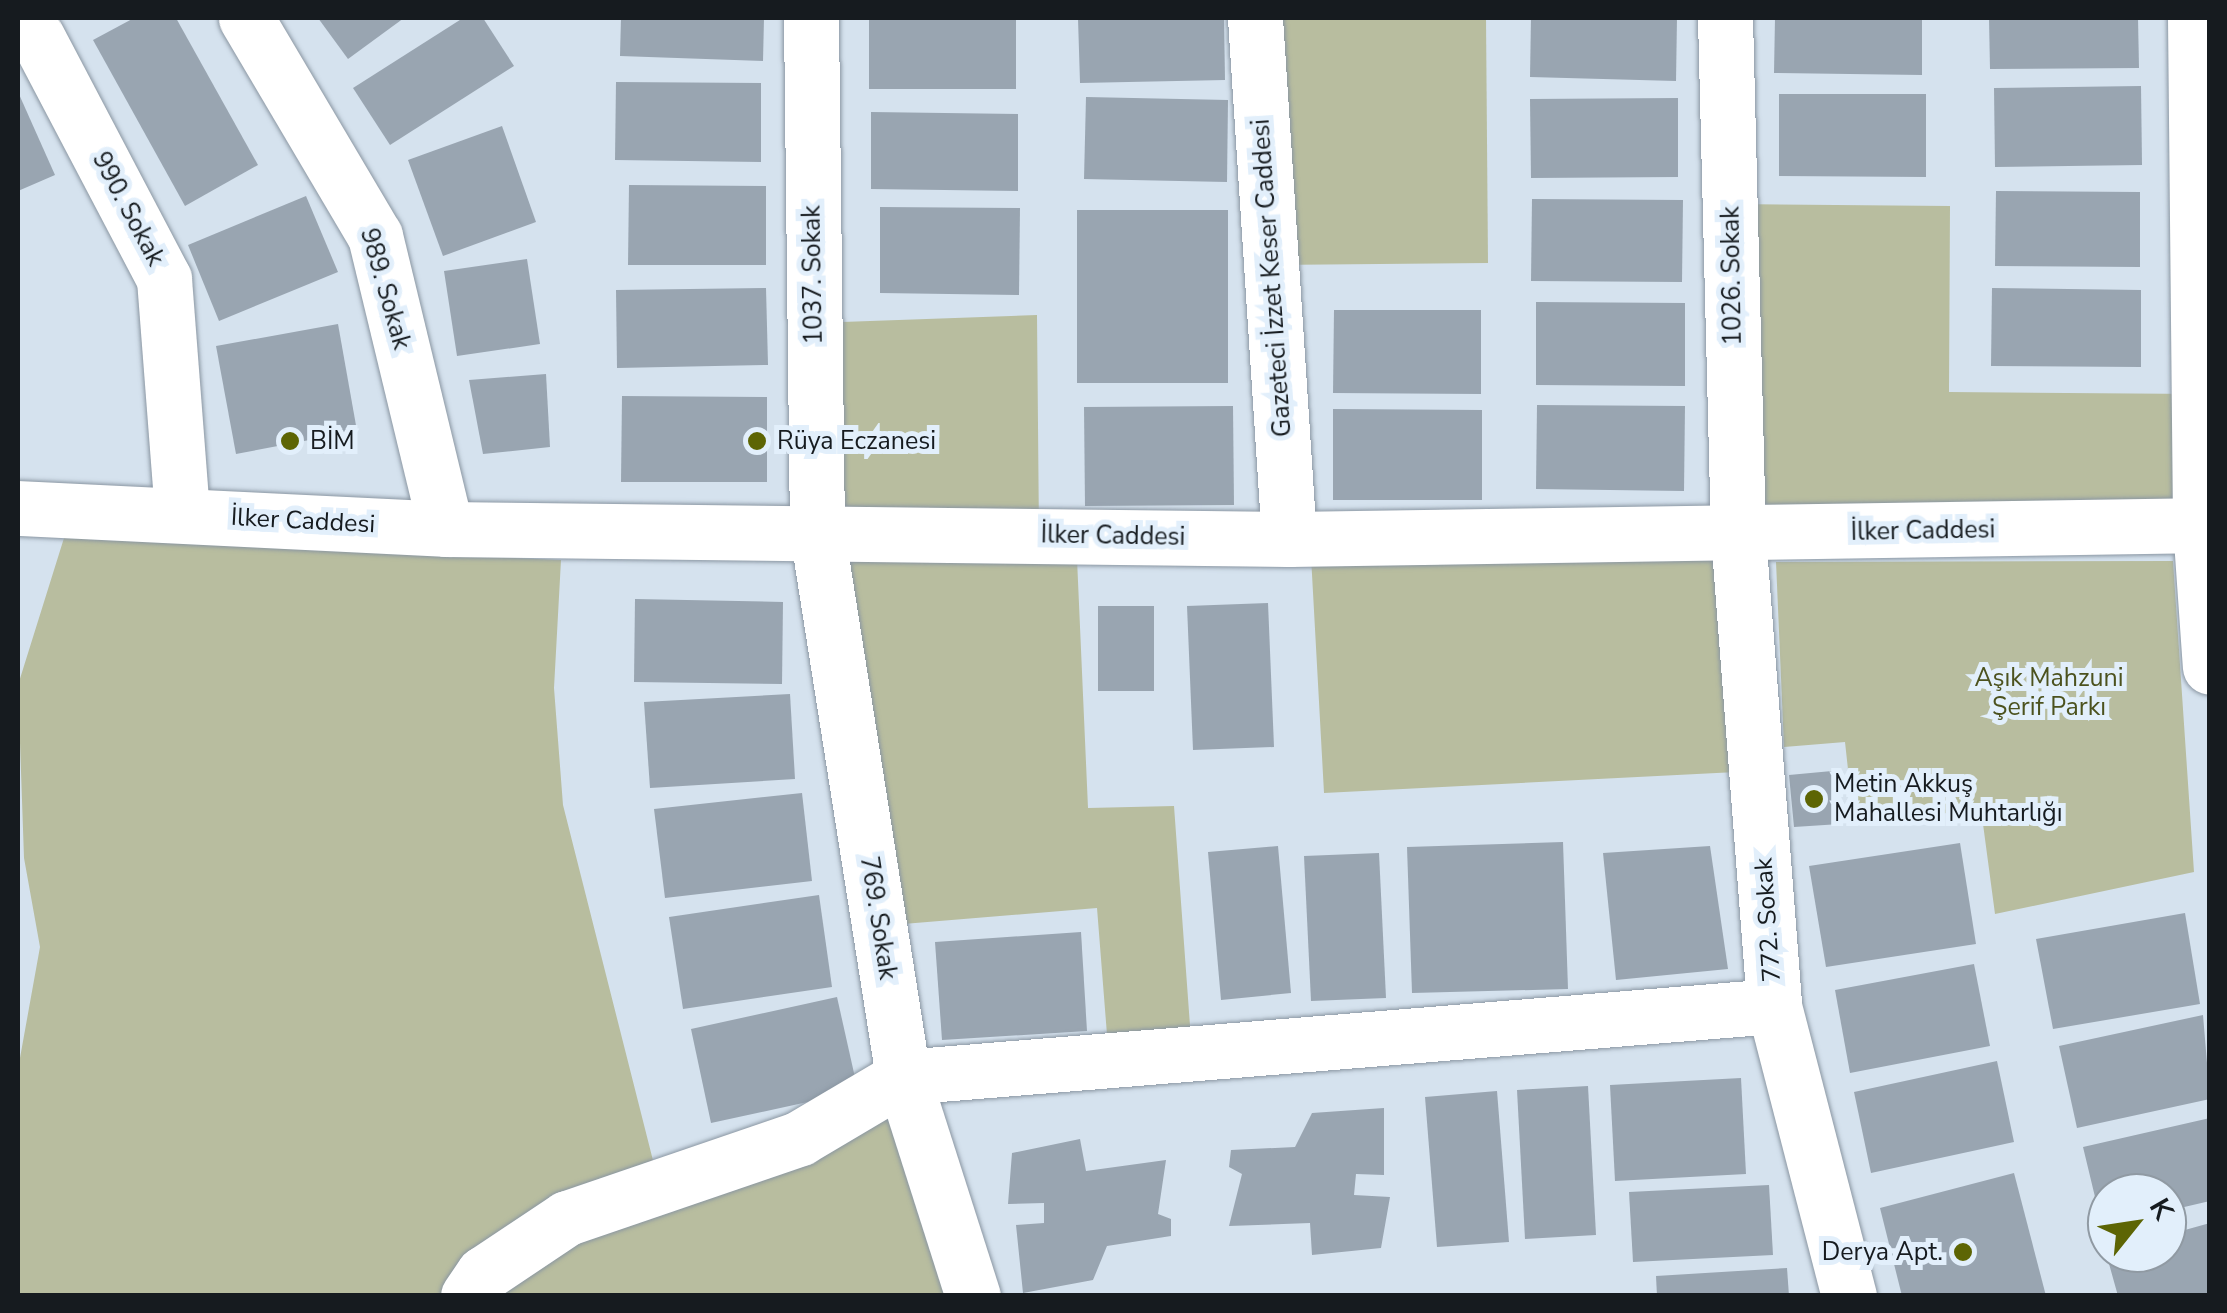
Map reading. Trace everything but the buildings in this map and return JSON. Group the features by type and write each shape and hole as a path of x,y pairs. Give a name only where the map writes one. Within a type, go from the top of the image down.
{"street":[{"name":"989. Sokak","path":"246,18 375,236 446,529"},
{"name":"1037. Sokak","path":"810,18 817,532"},
{"name":"Gazeteci İzzet Keser Caddesi","path":"1254,18 1289,538"},
{"name":"1026. Sokak","path":"1725,18 1738,535"},
{"path":"2196,18 2210,667"},
{"name":"990. Sokak","path":"43,32 164,279 182,514"},
{"name":"İlker Caddesi","path":"18,508 446,529 1289,538 1738,535 2205,525"},
{"name":"769. Sokak","path":"817,532 903,1076 973,1296"},
{"name":"772. Sokak","path":"1738,535 1774,1006 1849,1296"},
{"path":"468,1296 483,1274 568,1218 800,1138 903,1076 1774,1006"}],"green space":[{"path":"1255,18 1486,18 1488,263 1271,265"},
{"path":"1730,204 1950,206 1949,392 2199,394 2200,525 1738,535 1756,771 1324,793 1310,538 1737,535"},
{"path":"1037,315 1039,534 1076,536 1088,808 1174,806 1192,1053 1109,1060 1097,908 879,926 814,323"},
{"path":"64,538 561,560 554,688 563,805 662,1196 884,1105 946,1296 18,1296 18,1069 40,947 24,858 18,685"},
{"name":"Aşık Mahzuni Şerif Parkı","path":"2173,561 2194,872 1995,914 1981,809 1854,824 1845,742 1784,747 1776,562"}],"place":[{"name":"BİM","path":"290,441"},
{"name":"Rüya Eczanesi","path":"757,441"},
{"name":"Metin Akkuş Mahallesi Muhtarlığı","path":"1814,799"},
{"name":"Derya Apt.","path":"1963,1252"}]}
